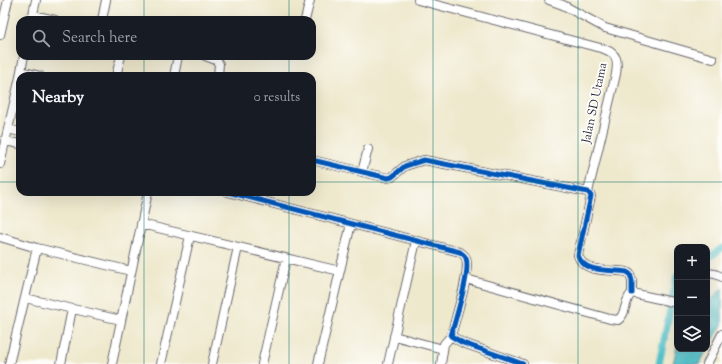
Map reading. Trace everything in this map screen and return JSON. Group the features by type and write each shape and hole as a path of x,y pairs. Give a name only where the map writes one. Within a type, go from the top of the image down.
{"street":[{"path":"0,35 7,0"},
{"path":"32,16 36,0"},
{"path":"103,16 106,0"},
{"path":"306,16 310,0"},
{"name":"Jalan SD Utama","path":"418,0 604,49 610,51 614,55 617,60 616,74 588,192"},
{"path":"549,0 563,5 605,28 713,59"},
{"path":"21,72 23,60"},
{"path":"117,72 120,60"},
{"path":"175,72 177,60"},
{"path":"216,60 219,64 218,72"},
{"path":"0,164 16,93"},
{"path":"8,129 16,131"},
{"path":"5,141 16,143"},
{"path":"362,172 368,149"},
{"path":"316,161 388,178 392,177 405,166 424,160 588,192 591,196 578,254 579,260 587,267 627,272 630,274 632,281 632,293 629,296 622,316 618,320 466,279"},
{"path":"112,364 147,196"},
{"path":"243,196 416,240 460,252 464,255 466,259 466,279 451,336 447,339 443,350 441,364"},
{"path":"141,224 340,271"},
{"path":"318,364 351,224"},
{"path":"161,364 190,236"},
{"path":"0,237 36,248 131,270"},
{"path":"388,364 416,240"},
{"path":"212,364 238,247"},
{"path":"9,364 36,248"},
{"path":"262,364 286,259"},
{"path":"710,273 722,277"},
{"path":"632,293 674,302"},
{"path":"25,298 121,320"},
{"path":"61,364 72,309"},
{"path":"707,364 722,334"},
{"path":"394,336 443,350"},
{"path":"451,336 463,343 523,364"}],"water":[{"path":"722,288 722,325 710,345 710,316 710,302"},
{"path":"676,352 706,352 700,364 673,364"}],"waterway":[{"path":"710,256 722,248"},
{"path":"659,364 676,280"}],"cycle path":[{"path":"316,161 388,178 392,177 405,166 424,160 588,192 591,196 578,255 581,261 591,268 598,270 627,272 630,274 632,281 632,293"},
{"path":"243,196 460,252 466,258 467,265 465,285 451,336 463,343 523,364"}]}
